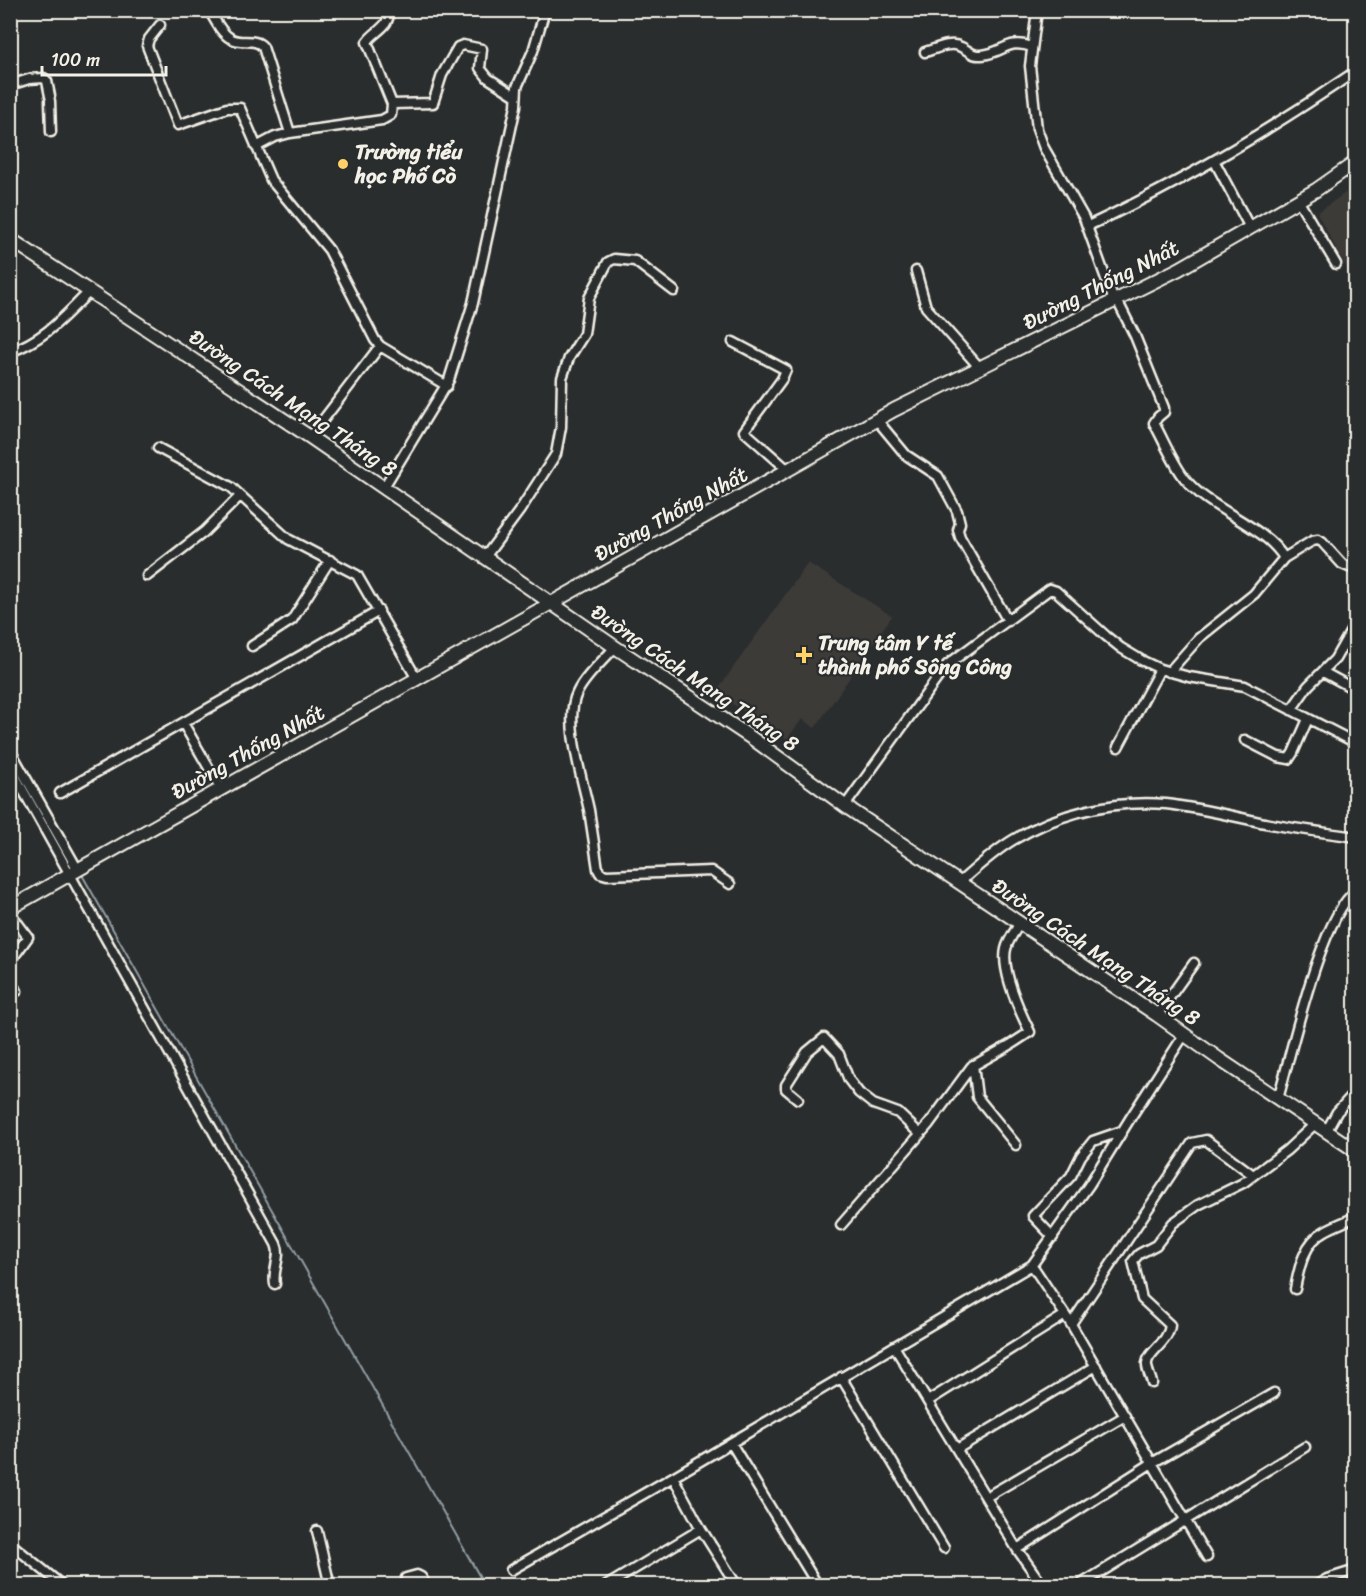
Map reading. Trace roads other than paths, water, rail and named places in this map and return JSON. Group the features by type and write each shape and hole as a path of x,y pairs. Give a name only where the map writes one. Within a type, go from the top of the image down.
{"street":[{"path":"209,10 228,38 257,42 263,47 290,133"},
{"path":"256,147 275,137 290,133 382,120 391,115 392,104 367,42 386,25 388,10"},
{"path":"384,487 447,386 473,303 517,87 533,51 546,10"},
{"path":"1037,10 1030,66 1040,139 1088,226 1115,301 1135,336 1164,408 1164,412 1154,423 1180,471 1193,487 1273,543 1284,558"},
{"path":"160,25 149,39 147,46 178,125 227,108 240,108 277,189 334,258 370,332 380,345 447,386"},
{"path":"925,52 947,45 961,46 976,56 991,54 1015,43 1032,47"},
{"path":"392,104 433,103 442,75 458,47 463,45 483,49 480,68 488,78 516,96"},
{"path":"1088,226 1215,162 1287,118 1356,71"},
{"path":"10,85 29,79 44,78 47,81 51,132"},
{"path":"1215,162 1250,228"},
{"name":"Đường Thống Nhất","path":"10,908 877,420 1179,268 1298,200 1356,162"},
{"path":"1298,200 1336,264"},
{"name":"Đường Cách Mạng Tháng 8","path":"10,239 384,487 615,647 753,739 845,807 1356,1151"},
{"path":"485,556 520,510 556,454 561,427 562,378 568,358 584,334 589,298 608,262 614,259 635,261 674,291"},
{"path":"916,271 926,307 980,368"},
{"path":"10,352 39,340 89,291"},
{"path":"733,342 786,370 782,379 744,431 788,470"},
{"path":"310,437 380,345"},
{"path":"877,420 906,455 938,476 957,511 960,537 1008,621"},
{"path":"159,448 225,483 288,539 357,575 417,679"},
{"path":"147,576 204,532 240,496"},
{"path":"1169,672 1199,638 1254,594 1284,558 1312,541 1322,542 1342,564 1355,568"},
{"path":"252,646 292,620 330,560"},
{"path":"845,807 947,665 1046,591 1053,589 1121,648 1160,669 1188,677 1245,686 1356,743"},
{"path":"60,793 379,611"},
{"path":"1291,710 1308,686 1335,659 1356,622"},
{"path":"615,647 582,686 573,703 573,737 598,869 600,873 607,874 711,871 730,884"},
{"path":"1118,747 1160,669"},
{"path":"1323,672 1356,690"},
{"path":"1245,740 1278,757 1289,759 1308,719"},
{"path":"183,723 221,789"},
{"path":"10,750 74,873 276,1244 279,1254 274,1268 275,1284"},
{"path":"10,767 74,873"},
{"path":"959,883 987,858 1013,840 1069,815 1117,805 1141,803 1186,807 1274,825 1356,837"},
{"path":"1278,1099 1316,962 1344,901 1356,891"},
{"path":"10,913 28,937 10,962"},
{"path":"841,1225 920,1134 963,1075 973,1065 1010,1046 1030,1032 1018,1007 1005,962 1007,944 1020,923"},
{"path":"1157,1015 1194,963"},
{"path":"511,1570 1032,1265 1105,1162 1122,1131 1184,1035"},
{"path":"798,1099 786,1089 786,1085 807,1052 824,1038 839,1054 849,1080 859,1093 873,1104 898,1113 920,1134"},
{"path":"973,1065 977,1097 1016,1144"},
{"path":"1152,1383 1148,1360 1168,1334 1170,1325 1142,1299 1132,1261 1139,1254 1156,1245 1173,1223 1189,1211 1235,1188 1321,1127 1356,1091"},
{"path":"1053,1237 1033,1216 1071,1176 1081,1156 1093,1140 1122,1131"},
{"path":"1071,1324 1192,1143 1206,1140 1253,1175"},
{"path":"1295,1289 1302,1258 1316,1238 1326,1230 1356,1216"},
{"path":"1032,1265 1071,1324 1207,1557"},
{"path":"928,1401 1065,1316"},
{"path":"894,1346 1017,1549 1043,1586"},
{"path":"957,1449 1096,1366"},
{"path":"841,1377 944,1548"},
{"path":"1017,1549 1152,1462 1274,1393"},
{"path":"986,1497 1125,1416"},
{"path":"731,1443 818,1586"},
{"path":"1077,1586 1305,1448"},
{"path":"673,1477 701,1529 737,1586"},
{"path":"606,1586 701,1529"},
{"path":"317,1531 330,1586"},
{"path":"10,1543 63,1586"},
{"path":"1317,1585 1327,1579 1356,1570"},
{"path":"406,1578 417,1575 427,1586"}],"waterway":[{"path":"81,873 485,1586"}],"place":[{"name":"Trường tiểu học Phố Cò","path":"343,164"},
{"name":"Trung tâm Y tế thành phố Sông Công","path":"804,655"}]}
